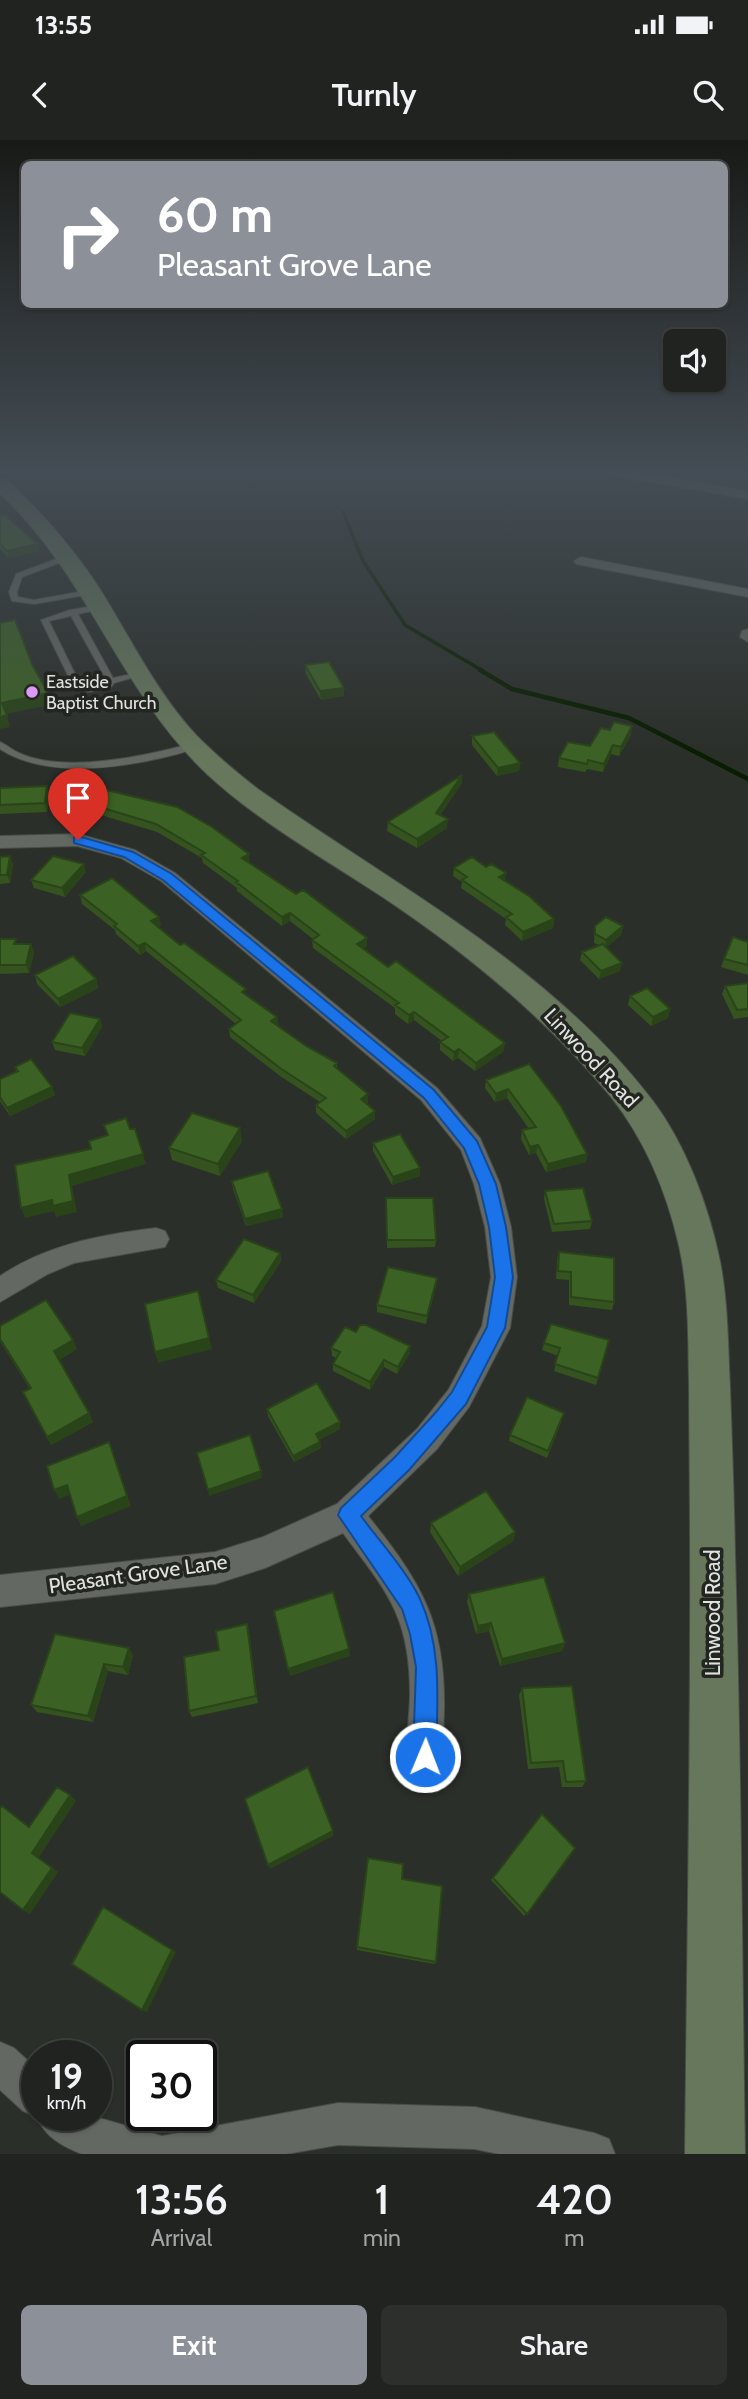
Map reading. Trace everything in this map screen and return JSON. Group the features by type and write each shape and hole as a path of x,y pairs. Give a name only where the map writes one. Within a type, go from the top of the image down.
{"street":[{"name":"Linwood Road","path":"71,566 87,604 193,746 221,773 456,934 579,1038 646,1117 684,1201 698,1249 707,1315 712,1518 715,2154"},
{"path":"607,566 748,593"},
{"name":"Pleasant Grove Lane","path":"0,842 78,840 128,855 168,877 429,1094 471,1145 487,1184 498,1227 504,1277 496,1328 459,1398 402,1464 348,1515 265,1552 215,1568 0,1591"},
{"path":"0,1290 34,1268 81,1248 156,1238"},
{"path":"348,1515 411,1604 421,1634 427,1667 425,1757"},
{"path":"0,2062 21,2082"},
{"path":"169,2154 338,2124 475,2128 594,2154"},
{"path":"76,2131 120,2147 154,2154"}],"lane":[{"path":"44,566 19,576 13,592 15,599 87,604"},
{"path":"87,604 49,617 45,622 77,686 88,690 107,687 111,681 141,674"},
{"path":"87,604 111,681"},
{"path":"0,745 18,758 69,765 161,756 193,746"}],"building":[{"path":"15,620 32,664 48,693 2,703 7,715 0,717 0,623"},
{"path":"329,662 344,688 320,691 305,665"},
{"path":"614,722 632,726 621,747 613,745 604,764 588,760 587,764 559,758 568,742 590,746 601,728 610,730"},
{"path":"494,732 520,763 498,768 472,736"},
{"path":"462,775 436,813 448,819 417,839 388,822"},
{"path":"81,784 177,807 212,827 249,854 242,858 296,894 303,890 367,938 357,944 388,967 396,961 505,1043 476,1063 459,1049 454,1052 440,1042 448,1037 414,1012 409,1015 395,1005 399,1003 312,940 319,935 290,913 282,917 201,855 205,853 156,824 86,803 82,807 64,803"},
{"path":"47,786 45,803 0,805 0,788"},
{"path":"10,856 7,875 0,875 0,857"},
{"path":"53,856 84,864 62,888 31,880"},
{"path":"472,857 486,867 491,864 506,873 499,877 529,896 554,919 523,932 506,917 512,914 462,880 467,877 454,868"},
{"path":"112,878 159,917 151,921 180,945 184,943 246,989 242,992 277,1017 271,1021 306,1046 337,1063 334,1066 368,1094 361,1099 375,1111 346,1131 316,1105 326,1098 280,1068 229,1029 241,1020 145,943 138,946 114,926 117,924 80,895"},
{"path":"606,917 623,926 606,940 595,934 595,926"},
{"path":"733,937 748,942 748,965 724,959"},
{"path":"0,939 16,939 14,944 31,944 26,965 0,965"},
{"path":"603,944 622,963 601,971 582,952"},
{"path":"73,956 96,979 58,999 35,975"},
{"path":"748,983 748,1009 737,1010 725,986"},
{"path":"647,988 670,1009 653,1017 630,996"},
{"path":"70,1013 100,1019 82,1048 52,1042"},
{"path":"31,1059 52,1087 7,1108 0,1097 0,1079 18,1071 15,1067"},
{"path":"529,1064 561,1106 587,1154 548,1164 538,1145 530,1147 522,1130 536,1127 508,1089 496,1094 486,1080"},
{"path":"192,1113 240,1128 218,1164 169,1148"},
{"path":"126,1118 130,1129 135,1129 143,1154 69,1175 73,1201 53,1206 52,1200 21,1208 15,1165 91,1149 89,1141 108,1135 104,1125"},
{"path":"400,1134 420,1168 393,1177 373,1143"},
{"path":"268,1171 282,1209 245,1219 232,1181"},
{"path":"583,1188 592,1221 554,1224 545,1191"},
{"path":"386,1198 433,1198 436,1240 387,1240"},
{"path":"244,1239 280,1253 253,1295 216,1280"},
{"path":"559,1252 614,1258 614,1302 571,1297 571,1272 558,1271"},
{"path":"388,1267 437,1278 427,1316 377,1305"},
{"path":"198,1291 209,1338 155,1352 145,1304"},
{"path":"46,1300 73,1340 54,1351 89,1413 47,1437 23,1392 31,1388 0,1339 0,1326"},
{"path":"551,1324 609,1340 598,1378 555,1364 560,1348 544,1343"},
{"path":"360,1325 366,1325 410,1346 398,1367 384,1360 370,1382 333,1364 340,1352 331,1348 345,1327 356,1332"},
{"path":"317,1383 340,1422 316,1434 320,1442 293,1456 267,1409"},
{"path":"527,1397 564,1413 548,1451 510,1435"},
{"path":"250,1435 261,1471 208,1490 197,1453"},
{"path":"109,1442 127,1496 77,1517 67,1485 54,1490 47,1466"},
{"path":"486,1491 515,1532 460,1567 431,1523"},
{"path":"544,1577 565,1643 502,1659 491,1623 478,1626 469,1594"},
{"path":"333,1592 349,1649 288,1669 274,1611"},
{"path":"247,1624 256,1696 189,1711 184,1657 219,1650 216,1631"},
{"path":"55,1634 129,1648 123,1667 104,1664 88,1716 31,1705"},
{"path":"572,1686 586,1781 566,1782 563,1761 531,1763 522,1688"},
{"path":"308,1767 333,1831 268,1865 245,1799"},
{"path":"57,1787 70,1795 32,1853 52,1868 23,1910 0,1892 0,1808 2,1806 29,1827"},
{"path":"542,1814 575,1848 527,1914 493,1878"},
{"path":"368,1858 403,1864 402,1879 442,1886 436,1962 357,1947"},
{"path":"103,1907 172,1950 142,2010 72,1964"}],"waterway":[{"path":"366,566 405,625 483,671"},
{"path":"480,670 512,689 629,718 748,779"}],"place":[{"name":"Eastside Baptist Church","path":"32,692"}],"route":[{"path":"78,840 117,850 168,877 429,1094 471,1145 487,1184 498,1227 504,1277 496,1328 459,1398 427,1439 348,1515 411,1604 421,1634 427,1667 425,1757"}]}
